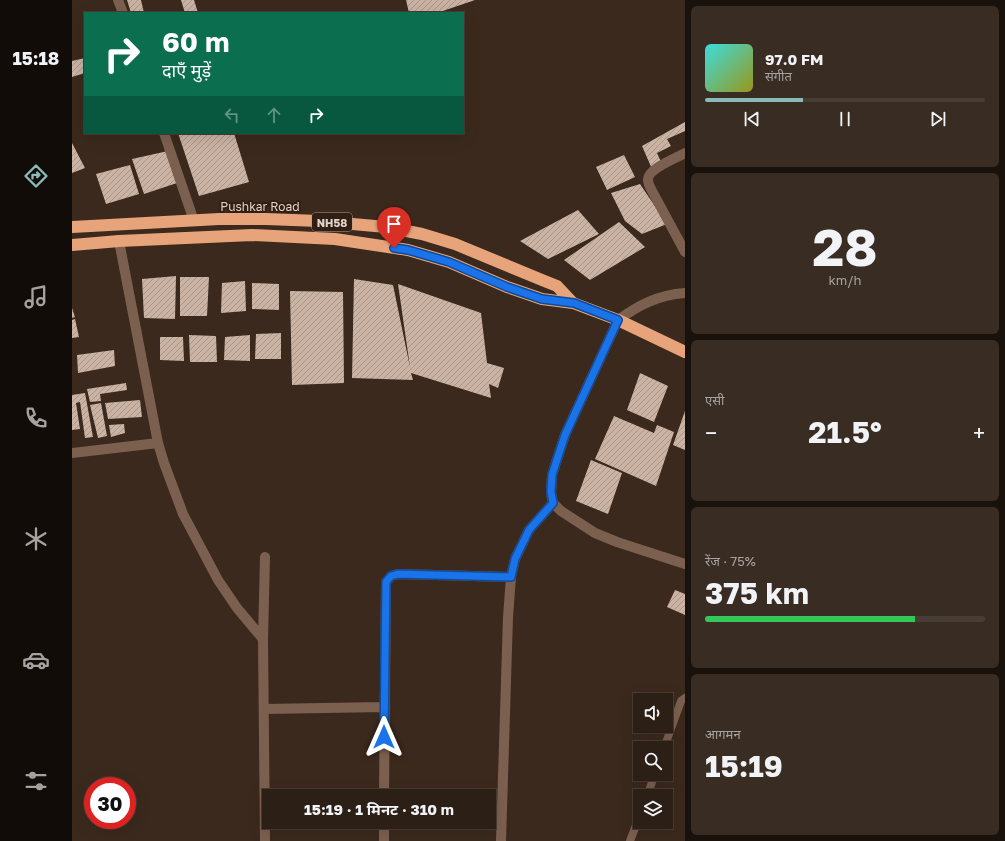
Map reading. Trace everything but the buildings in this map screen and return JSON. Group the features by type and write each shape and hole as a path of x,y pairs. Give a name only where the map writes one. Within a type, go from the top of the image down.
{"highway":[{"name":"Pushkar Road","path":"72,227 266,219 319,221 386,227 422,234 455,244 557,286 574,303"},
{"name":"Pushkar Road","path":"72,245 119,241 252,235 335,239 408,250 449,262 507,287 542,299 574,303 618,320 685,352"}],"street":[{"path":"118,0 122,12"},
{"path":"164,134 194,221"},
{"path":"685,153 653,170 649,175 648,180 651,189 685,252"},
{"path":"119,241 158,443 164,463 183,514 218,580 237,608 263,639"},
{"path":"685,293 673,294 653,300 634,308 618,320 565,435 552,475 551,492 553,503 561,511 595,533 617,542 685,564"},
{"path":"72,453 158,443"},
{"path":"501,841 511,577 515,559 529,530 553,503"},
{"path":"264,841 263,639 265,557"},
{"path":"384,789 386,582 391,576 398,574 511,577"},
{"path":"264,709 384,707"},
{"path":"384,829 384,841"}],"lane":[{"path":"667,741 681,701 685,698"},
{"path":"630,841 635,829"}],"route":[{"path":"384,737 386,582 391,576 398,574 511,577 515,559 521,543 529,530 553,503 551,492 552,475 565,435 618,320 574,303 542,299 507,287 449,262 408,250 394,248"}]}
